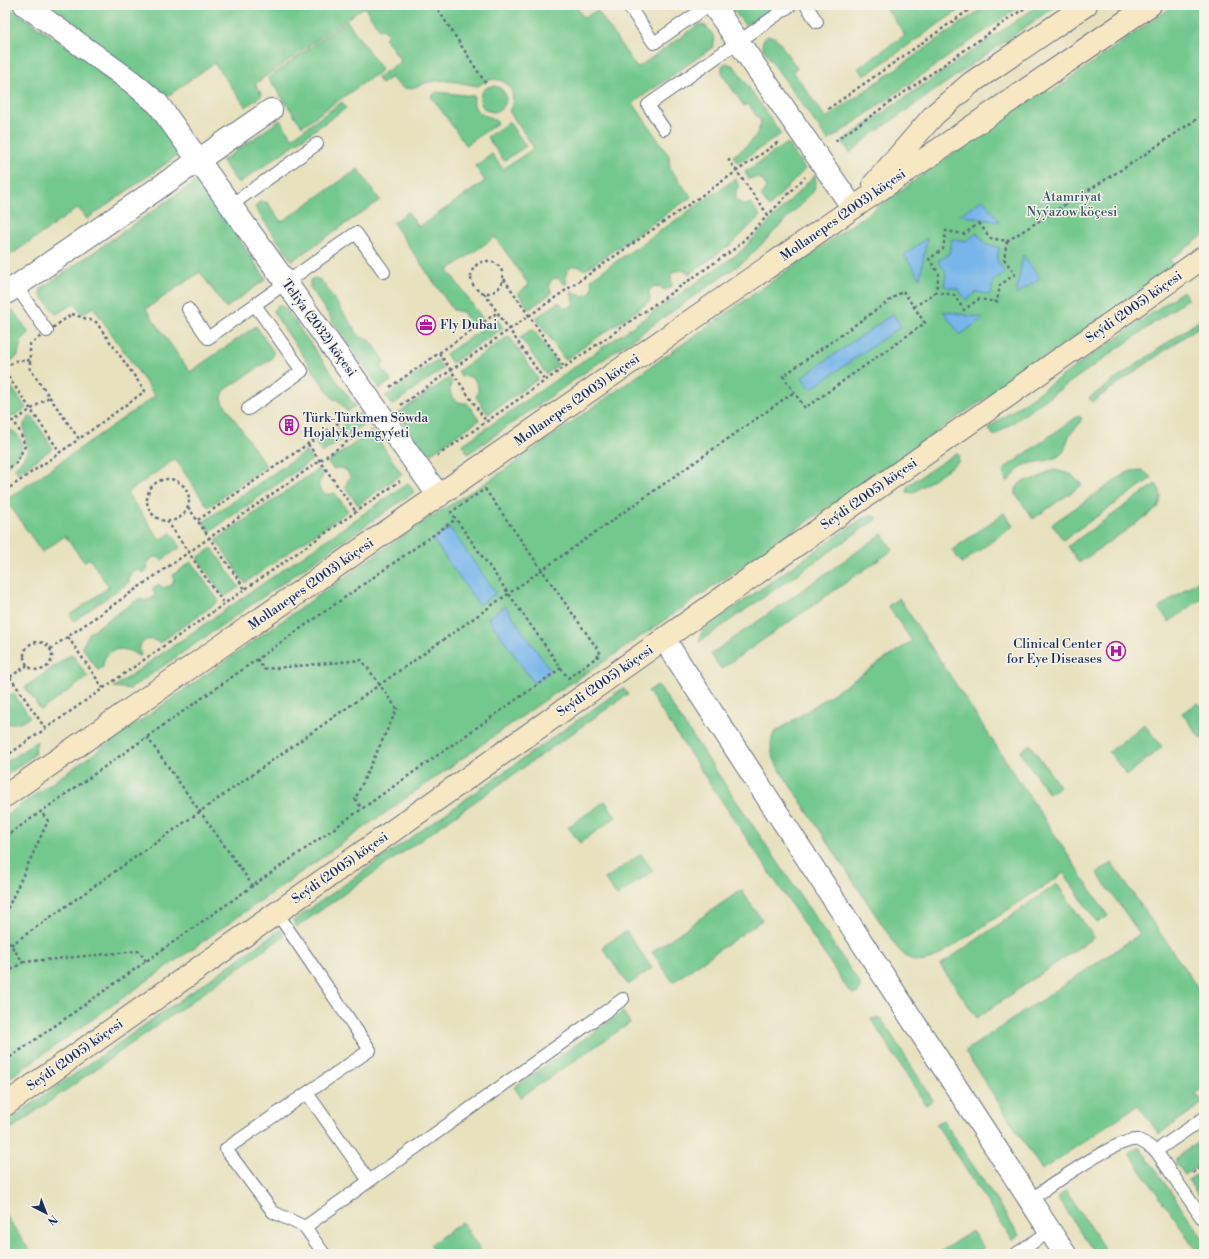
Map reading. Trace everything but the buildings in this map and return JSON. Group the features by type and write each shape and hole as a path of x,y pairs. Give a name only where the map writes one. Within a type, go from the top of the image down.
{"street":[{"name":"Teliýa (2032) köçesi","path":"25,5 147,94 165,114 439,496"},
{"path":"713,5 853,208 934,115 971,83 1086,5"},
{"name":"Mollanepes (2003) köçesi","path":"5,796 853,208 1150,5"},
{"path":"11,290 271,110"},
{"name":"Seýdi (2005) köçesi","path":"5,1105 1204,257"},
{"path":"664,639 1065,1254"}],"lane":[{"path":"628,5 654,43 709,5"},
{"path":"664,129 648,106 791,5"},
{"path":"806,5 817,22"},
{"path":"231,205 317,144"},
{"path":"188,310 208,338 356,234 384,272"},
{"path":"11,290 48,332"},
{"path":"248,409 302,371 255,305"},
{"path":"277,913 370,1050 226,1149 272,1212 305,1227 324,1254"},
{"path":"305,1227 623,999"},
{"path":"307,1093 369,1181"},
{"path":"1156,1152 1204,1118"},
{"path":"1030,1200 1101,1154 1126,1141 1138,1140 1156,1152 1202,1218 1204,1216"},
{"path":"1016,1254 1050,1231"}],"path":[{"path":"435,5 486,84"},
{"path":"828,109 976,5"},
{"path":"430,460 736,247 768,215 832,143 1029,5"},
{"path":"936,292 939,274 929,259 943,249 946,231 964,234 979,224 990,238 1007,242 1132,163 1204,114"},
{"path":"394,409 784,139"},
{"path":"728,159 768,215"},
{"path":"914,307 936,292 954,295 964,310 979,299 997,302 1000,284 1014,274 1004,259 1007,242"},
{"path":"545,381 484,293 476,289 472,282 471,273 474,266 482,261 490,260 498,264 503,271 504,280 564,367"},
{"path":"484,293 493,292 504,280"},
{"path":"903,291 914,307 925,323 805,408 783,376 903,291"},
{"path":"389,388 498,312"},
{"path":"5,491 79,439 145,391 96,322 72,314 30,344 30,369 79,439"},
{"path":"439,353 486,421"},
{"path":"5,368 16,361 30,360"},
{"path":"5,372 60,452"},
{"path":"11,945 794,392"},
{"path":"5,421 14,421 49,397"},
{"path":"198,520 358,410"},
{"path":"5,471 16,462 25,446 23,437 14,421"},
{"path":"50,649 369,427"},
{"path":"308,444 356,512"},
{"path":"188,507 180,517 167,521 155,517 147,506 147,493 155,482 168,478 181,483 188,494 188,507 245,589"},
{"path":"5,757 405,478"},
{"path":"485,489 601,654 568,678 456,519 451,512 485,489"},
{"path":"5,837 456,519"},
{"path":"167,521 224,604"},
{"path":"68,637 103,688"},
{"path":"37,642 44,643 50,649 52,655 51,662 40,670 32,668 28,665 24,657 25,650 30,644 37,642"},
{"path":"257,659 264,669 362,660 380,684 397,709 355,799 362,809"},
{"path":"5,680 28,665"},
{"path":"5,1061 561,668"},
{"path":"10,677 45,728"},
{"path":"147,737 253,886"},
{"path":"5,914 48,822 41,812"},
{"path":"5,937 23,962"},
{"path":"5,974 23,962 139,951 146,961"},
{"path":"1186,1177 1204,1165"}],"green space":[{"path":"5,5 128,87 153,106 181,153 87,219 78,208 5,259"},
{"path":"40,5 575,5 584,18 597,10 637,68 698,25 704,25 715,39 713,47 633,103 669,156 670,168 691,197 585,270 577,266 570,268 566,274 567,283 565,285 558,278 552,279 549,285 552,293 529,309 518,293 529,285 495,237 448,270 482,318 471,325 463,312 453,310 393,223 408,212 419,227 485,181 475,166 492,154 503,169 534,148 509,111 513,95 510,88 506,84 500,80 486,81 478,86 451,81 440,81 428,82 412,88 407,88 397,84 391,77 381,84 377,78 401,61 385,38 388,35 383,28 380,30 364,7 255,84 262,95 246,107 214,63 162,100"},
{"path":"729,5 777,5 772,10 745,25"},
{"path":"884,5 966,5 864,76 858,68 905,35"},
{"path":"987,5 1022,5 828,141 763,49 762,45 764,39 768,36 777,39 797,68 793,71 826,118"},
{"path":"1039,5 1057,5 870,136 850,153 842,141"},
{"name":"Atamriyat Nyýazow köçesi","path":"1174,5 1204,5 1204,235 1170,260 1175,267 614,655 548,698 5,1081 5,816 424,521 490,480 1046,88 1050,93"},
{"path":"347,21 382,70 302,126 268,78"},
{"path":"726,63 734,66 781,134 738,163 733,156 754,138 761,122 748,104 744,106 722,74 722,66"},
{"path":"493,86 502,90 506,99 502,108 493,112 484,108 480,99 484,90"},
{"path":"437,92 474,96 475,108 478,112 498,123 466,145 431,96"},
{"path":"342,102 346,108 241,182 237,182 222,161 280,120 292,138"},
{"path":"509,122 526,146 504,161 487,137"},
{"path":"787,143 805,169 769,207 761,196 766,187 762,180 760,178 749,179 745,172"},
{"path":"358,169 380,200 292,261 255,207 260,201 268,203 281,222"},
{"path":"815,175 816,184 813,192 746,260 468,454 462,445 740,252"},
{"path":"735,179 739,186 736,190 736,201 746,205 751,203 760,216 733,243 689,274 685,270 674,271 671,275 672,286 666,290 657,286 653,287 649,291 650,301 565,360 536,318 559,302 565,308 571,307 574,301 571,293 573,291 581,295 591,292 591,279"},
{"path":"196,181 200,182 266,279 226,308 200,272 146,309 190,372 256,326 273,351 273,355 271,359 225,390 221,399 266,466 208,507 175,459 127,493 160,540 171,533 181,547 162,560 158,557 153,557 147,564 148,569 143,573 139,570 133,570 128,578 129,582 74,621 70,615 109,587 89,558 84,562 65,536 42,552 6,500 155,396 93,307 82,314 75,303 56,314 40,292 42,288"},
{"path":"314,278 321,280 360,337 369,339 384,359 382,368 391,381 380,389 310,288 310,280"},
{"path":"1183,291 1188,299 994,436 988,428"},
{"path":"278,305 285,308 355,406 347,412 338,400 333,399 275,315 273,311"},
{"path":"13,310 29,333 21,341 18,356 5,365 5,314"},
{"path":"1204,317 1204,323 1092,402 1089,398"},
{"path":"497,319 503,328 452,363 446,354"},
{"path":"533,329 558,365 546,374 520,337"},
{"path":"509,336 538,379 488,414 476,397 478,389 476,382 470,377 461,376 458,371"},
{"path":"437,360 443,369 392,405 385,396"},
{"path":"449,378 452,382 450,390 452,397 458,402 467,403 479,420 427,456 397,414"},
{"path":"6,379 26,408 13,416 5,413"},
{"path":"360,413 366,423 322,453 316,444"},
{"path":"31,415 53,448 18,473 14,468 26,452 27,447 24,424"},
{"path":"1078,416 1082,418 1081,421 1069,436 1064,451 1060,455 1051,460 1032,463 1021,467 1006,482 1003,471 1005,468"},
{"path":"6,429 17,434 22,445 16,458 5,467"},
{"path":"372,431 402,474 358,505 345,487 350,477 347,472 342,468 333,469 328,462"},
{"path":"306,451 312,460 209,532 203,522"},
{"path":"956,453 959,455 958,462 913,493 907,492 908,485"},
{"path":"318,469 323,476 318,485 321,490 325,494 335,493 348,511 245,583 216,540"},
{"path":"1055,470 1071,474 1082,485 1033,519 1016,495 1016,490 1023,481 1034,479"},
{"path":"1142,470 1152,478 1063,540 1052,524 1126,473"},
{"path":"408,483 414,492 130,689 114,687"},
{"path":"1156,484 1161,496 1158,508 1079,563 1068,546"},
{"path":"1004,513 1013,526 962,563 952,550"},
{"path":"872,516 878,518 699,642 701,633 705,628 861,519"},
{"path":"882,534 893,550 721,669 711,654"},
{"path":"212,548 239,587 224,597 197,558"},
{"path":"191,562 219,601 159,643 151,640 144,641 140,647 141,655 139,657 134,653 122,649 111,651 104,660 103,667 98,670 82,647 89,633 140,598 144,601 153,598 155,593 153,589 159,584 163,588 172,585 174,580 173,575"},
{"path":"1204,576 1204,597 1169,622 1159,608"},
{"path":"899,598 1108,916 1097,923 1064,873 938,956 926,961 912,960 898,949 778,767 774,759 771,746 774,733 912,641 888,606"},
{"path":"72,654 88,677 41,710 25,687"},
{"path":"658,685 860,984 858,993 853,994 849,991 648,691"},
{"path":"623,688 628,694 297,927 293,921"},
{"path":"14,694 30,717 20,722 5,725 5,695"},
{"path":"1198,703 1204,708 1204,737 1201,739 1182,713"},
{"path":"1144,724 1162,747 1127,775 1109,752"},
{"path":"37,741 34,755 5,776 5,763"},
{"path":"1030,744 1060,787 1049,794 1020,752"},
{"path":"605,801 616,817 580,843 568,827"},
{"path":"641,854 653,871 617,896 605,879"},
{"path":"1112,863 1204,997 1204,1087 1196,1093 1203,1103 1159,1134 1138,1105 1042,1170 965,1051 1140,934 1097,873"},
{"path":"1057,884 1094,937 977,1018 940,965"},
{"path":"741,890 762,920 673,982 652,952"},
{"path":"280,930 284,936 5,1133 5,1123"},
{"path":"626,931 652,968 628,985 602,947"},
{"path":"623,1012 630,1023 521,1097 514,1087"},
{"path":"876,1018 882,1020 933,1100 926,1105 871,1019"},
{"path":"943,1120 1019,1235 1012,1240 936,1124"},
{"path":"1204,1137 1204,1162 1185,1175 1176,1163 1176,1158"},
{"path":"1139,1146 1204,1240 1204,1254 1199,1254 1129,1153"},
{"path":"1204,1169 1204,1198 1198,1195 1188,1180"},
{"path":"1066,1191 1108,1254 1096,1254 1057,1197"},
{"path":"5,1214 32,1254 16,1254 5,1237"},
{"path":"462,1222 483,1254 436,1254 430,1245"},
{"path":"972,1231 984,1248 974,1254 937,1254"}],"water":[{"path":"983,199 1000,222 960,215"},
{"path":"977,233 986,245 999,247 997,261 1005,272 993,281 991,295 977,292 966,300 958,289 944,286 946,272 938,261 950,253 952,239 966,241"},
{"path":"927,238 920,278 904,255"},
{"path":"1023,255 1040,278 1016,295"},
{"path":"943,311 983,318 960,335"},
{"path":"893,314 901,326 811,389 802,377"},
{"path":"450,528 496,593 479,605 433,540"},
{"path":"505,606 551,671 534,683 488,618"}],"place":[{"name":"Fly Dubai","path":"426,325"},
{"name":"Türk-Türkmen Söwda Hojalyk Jemgyýeti","path":"289,425"},
{"name":"Clinical Center for Eye Diseases","path":"1116,651"}]}
